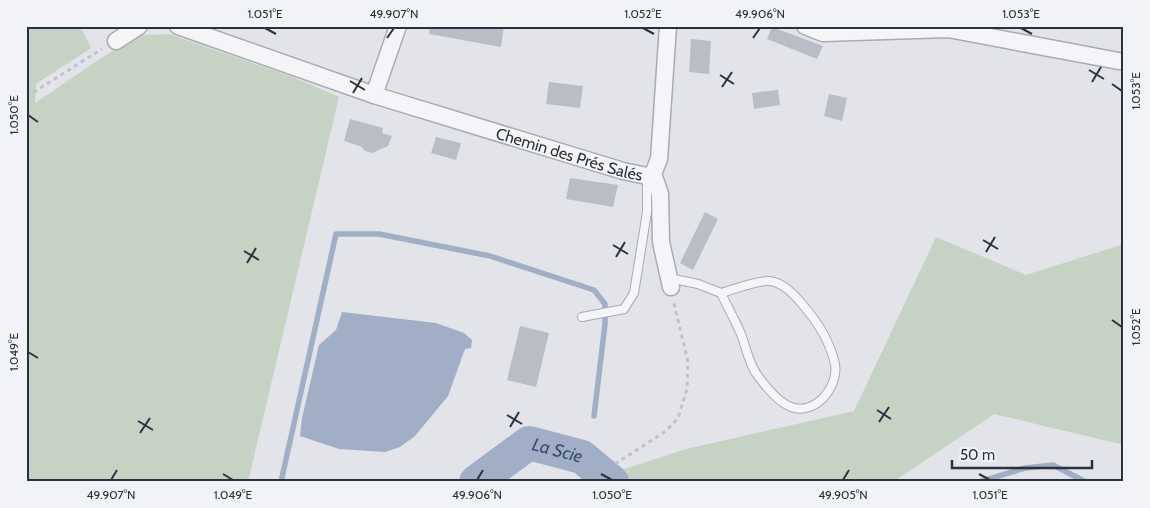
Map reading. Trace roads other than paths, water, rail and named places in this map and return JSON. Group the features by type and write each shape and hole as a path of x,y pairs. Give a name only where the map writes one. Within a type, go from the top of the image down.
{"street":[{"path":"116,41 139,26"},
{"name":"Chemin des Prés Salés","path":"178,26 374,94 623,171 650,175 659,159 668,26"},
{"path":"374,94 398,26"},
{"path":"805,26 823,33 948,29 1124,62"},
{"path":"650,175 660,194 660,242 670,283"}],"lane":[{"path":"582,317 624,309 634,293 647,212 650,175"},
{"path":"670,283 698,284 721,293 767,281 776,282 792,293 810,313 826,338 835,366 834,381 829,392 820,401 806,408 792,407 768,389 756,374 740,333 721,293"}],"water":[{"path":"342,312 436,323 464,333 472,340 471,348 465,349 448,396 415,436 400,447 385,452 339,449 300,436 302,418 319,345 336,330"}],"waterway":[{"path":"281,482 336,234 379,234 490,256 594,290 605,304 605,324 594,416"},
{"name":"La Scie","path":"476,482 529,443 582,457 612,482"},
{"path":"979,482 1025,468 1053,465 1086,482"}]}
